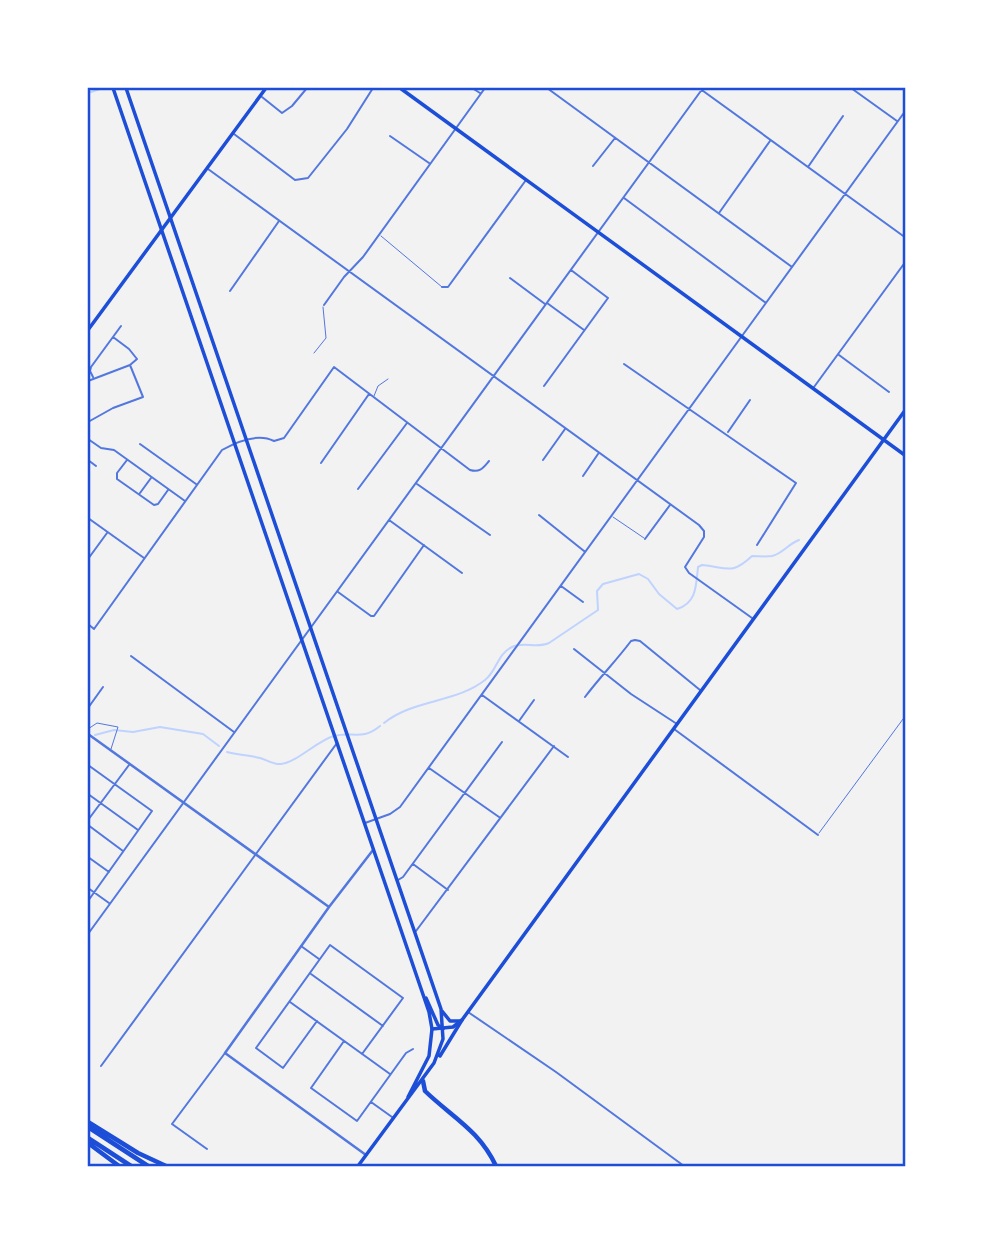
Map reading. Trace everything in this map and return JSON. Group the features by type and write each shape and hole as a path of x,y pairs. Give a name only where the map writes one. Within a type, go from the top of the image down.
{"highway":[{"path":"423,1081 425,1091 480,1139 496,1167"},
{"path":"88,1125 148,1167"},
{"path":"88,1125 166,1167"},
{"path":"88,1141 119,1167"},
{"path":"88,1141 131,1167"}],"main road":[{"path":"126,88 441,1009 443,1029 441,1047 435,1063"},
{"path":"88,330 266,88"},
{"path":"400,88 814,387 905,456"},
{"path":"113,89 421,988 432,1029 431,1047 426,1066 407,1099"},
{"path":"358,1167 423,1081 462,1020 905,409"},
{"path":"421,988 438,1025 443,1029"},
{"path":"441,1009 450,1021 455,1023 462,1020"},
{"path":"432,1029 453,1027 462,1020"}],"street":[{"path":"260,95 282,113 292,106 307,88"},
{"path":"233,133 295,180 303,181 347,129 373,88"},
{"path":"472,88 481,93"},
{"path":"324,305 363,257 485,88"},
{"path":"547,88 792,267"},
{"path":"88,934 701,88 905,238"},
{"path":"850,88 898,121"},
{"path":"364,824 397,810 905,110"},
{"path":"807,167 843,116"},
{"path":"390,136 430,164"},
{"path":"593,166 615,137"},
{"path":"719,213 771,140"},
{"path":"208,168 699,525 704,531 704,537 685,567 689,573 753,619"},
{"path":"442,287 448,287 526,179"},
{"path":"623,198 766,303"},
{"path":"230,291 280,221"},
{"path":"814,387 905,261"},
{"path":"544,386 608,298 570,270"},
{"path":"510,278 585,331"},
{"path":"93,377 91,367 121,326"},
{"path":"88,381 130,365 137,359 113,337"},
{"path":"838,354 889,392"},
{"path":"624,364 796,483 757,545"},
{"path":"88,422 113,408 143,397 130,365"},
{"path":"88,624 94,629 222,450 260,436 274,440 284,438 334,367 470,470 481,470 489,461"},
{"path":"321,463 370,393"},
{"path":"727,433 750,400"},
{"path":"358,489 408,422"},
{"path":"543,460 565,429"},
{"path":"88,439 101,448 114,450 185,501"},
{"path":"140,443 197,485"},
{"path":"583,476 599,453"},
{"path":"127,459 116,477 139,495 154,505 158,504 169,489"},
{"path":"88,460 96,466"},
{"path":"139,495 152,477"},
{"path":"416,483 490,535"},
{"path":"645,539 671,504"},
{"path":"539,515 584,552"},
{"path":"88,518 144,558"},
{"path":"389,520 462,573"},
{"path":"88,559 107,533"},
{"path":"338,591 374,616 424,545"},
{"path":"560,585 583,602"},
{"path":"585,697 635,639 701,691"},
{"path":"574,649 631,694 677,724"},
{"path":"131,656 235,732"},
{"path":"88,708 103,687"},
{"path":"481,695 568,757"},
{"path":"519,722 534,700"},
{"path":"673,729 818,835"},
{"path":"88,732 329,907"},
{"path":"101,1066 255,854 335,738"},
{"path":"398,880 413,864 502,741"},
{"path":"415,932 554,747"},
{"path":"88,820 130,764"},
{"path":"88,765 152,811 88,901"},
{"path":"428,767 500,818"},
{"path":"88,794 139,831"},
{"path":"88,825 124,851"},
{"path":"207,1149 172,1124 373,850"},
{"path":"88,856 109,872"},
{"path":"413,864 448,890"},
{"path":"88,888 109,904"},
{"path":"317,1021 283,1068 256,1048 330,945 403,998 362,1054"},
{"path":"301,946 320,959"},
{"path":"310,973 383,1026"},
{"path":"289,1001 390,1074"},
{"path":"468,1012 556,1072 684,1167"},
{"path":"344,1041 311,1088 357,1121 406,1053 413,1049"},
{"path":"225,1053 366,1155"},
{"path":"370,1101 393,1118"}],"lane":[{"path":"379,235 442,287"},
{"path":"314,353 326,338 324,305"},
{"path":"374,396 378,386 388,379"},
{"path":"611,516 645,539"},
{"path":"818,835 905,715"},
{"path":"88,732 97,723 118,727 115,743 110,750"}],"waterway":[{"path":"88,93 103,88"},
{"path":"384,723 408,709 474,687 489,676 503,654 512,647 549,643 598,610 597,591 603,584 639,574 648,579 659,594 677,609 692,598 698,567 702,565 733,568 752,556 776,555 799,540"},
{"path":"227,752 273,763 287,763 328,738 368,733 380,726"},
{"path":"95,735 114,730 133,732 160,727 203,734 219,746"}]}
